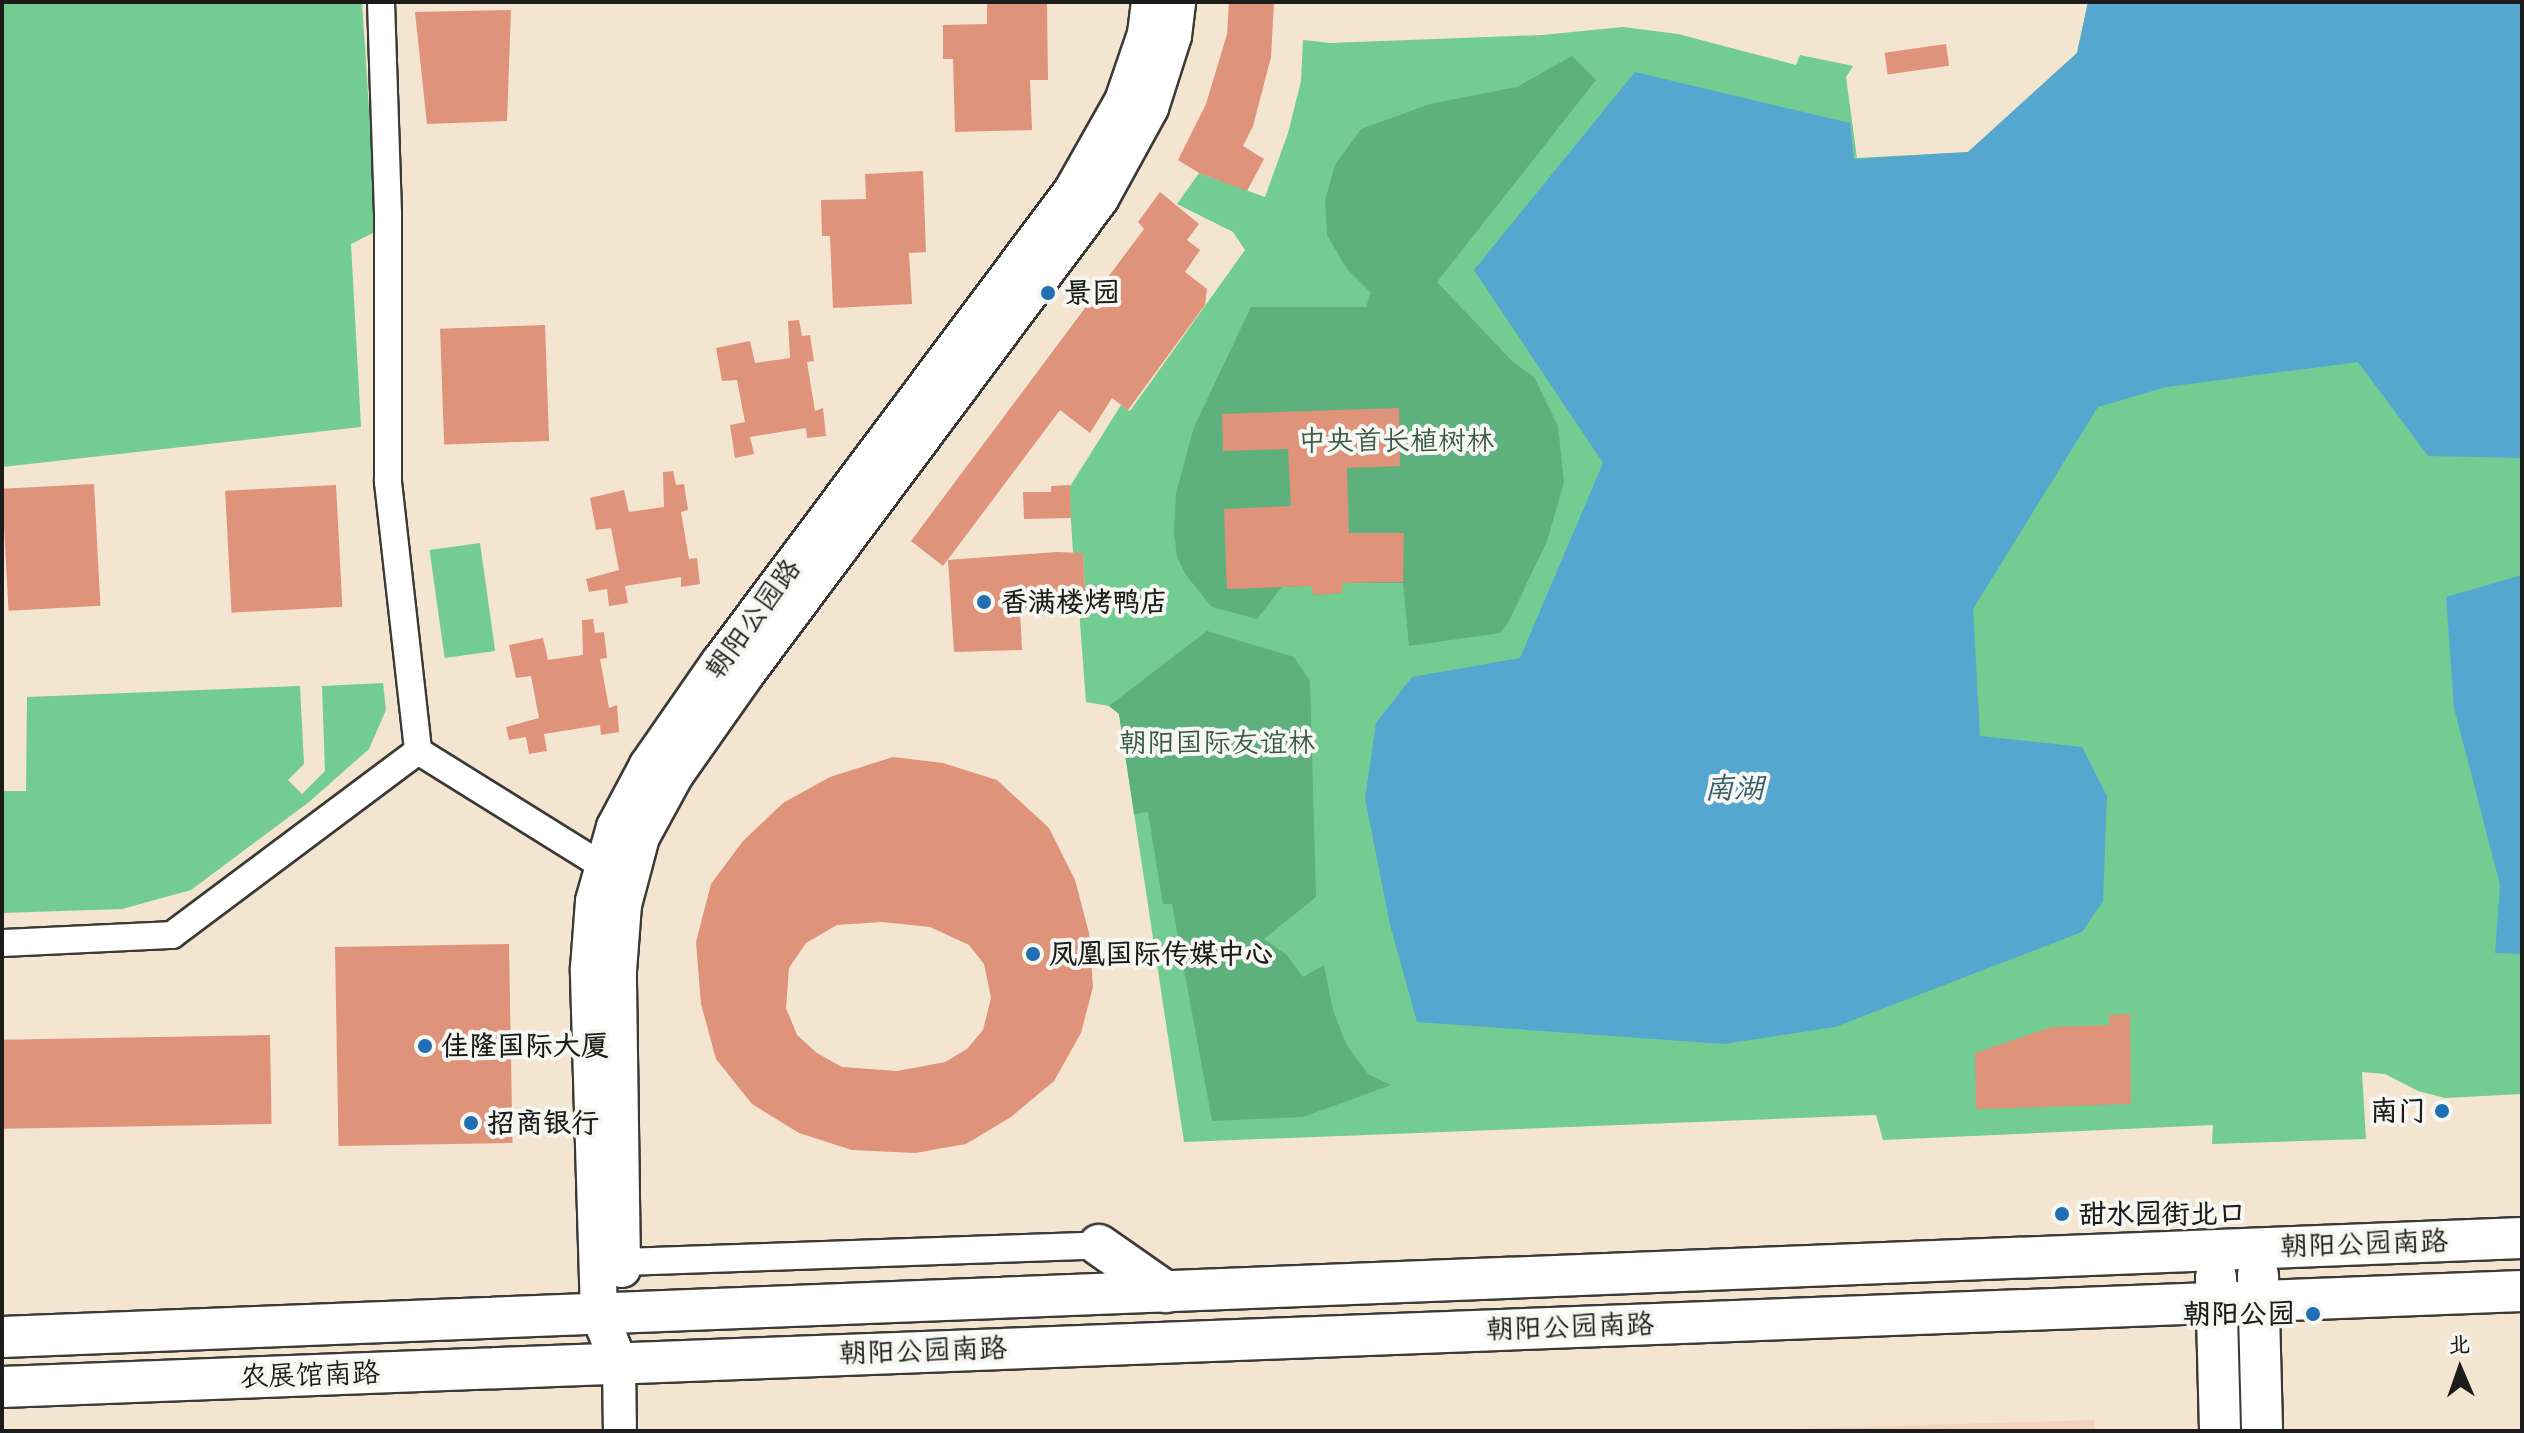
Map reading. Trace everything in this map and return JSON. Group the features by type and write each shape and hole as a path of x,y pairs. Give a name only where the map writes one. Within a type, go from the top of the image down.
{"main road":[{"name":"朝阳公园路","path":"611,1314 589,968 594,901 615,827 657,752 1072,191 1123,101 1146,34 1150,2"},
{"name":"朝阳公园路","path":"611,1314 622,1262 618,971 623,905 641,837 675,775 737,687 1100,199 1150,108 1173,36 1177,2"},
{"name":"朝阳公园南路","path":"611,1314 2522,1238"},
{"path":"1099,1245 1166,1292"},
{"path":"2257,1247 2262,1431"},
{"path":"2216,1249 2220,1431"},
{"name":"朝阳公园南路","path":"619,1363 2522,1291"},
{"name":"农展馆南路","path":"2,1337 611,1314"},
{"path":"611,1314 619,1363"},
{"name":"农展馆南路","path":"2,1387 619,1363"}],"street":[{"path":"381,2 388,213 388,482 418,751"},
{"path":"418,751 603,866"},
{"path":"2,943 172,935 418,751"},
{"path":"622,1262 1099,1245"},
{"path":"619,1363 620,1431"}],"shaded area":[{"path":"2095,1420 2094,1431 1793,1431 1793,1429"}],"green space":[{"path":"2,2 362,2 377,231 351,244 361,427 2,467"},
{"path":"2088,2 2522,2 2522,1094 2445,1098 2418,1091 2385,1074 2362,1072 2366,1139 2212,1144 2213,1125 1883,1140 1876,1115 1184,1142 1119,714 1109,706 1086,702 1079,609 1086,609 1083,554 1073,553 1069,488 1121,405 1130,411 1245,250 1233,232 1177,204 1199,173 1265,197 1288,133 1301,81 1303,40 1330,43 1542,35 1623,27 1678,34 1796,65 1800,55 1853,66 1846,77 1857,158 1968,152 2077,53"},
{"name":"中央首长植树林","path":"1572,56 1596,80 1437,282 1514,363 1534,377 1558,426 1564,483 1547,541 1508,623 1500,633 1409,646 1403,583 1348,583 1341,572 1342,593 1313,595 1312,575 1305,576 1305,586 1282,587 1257,619 1212,607 1186,575 1177,557 1174,531 1176,493 1194,427 1251,307 1366,307 1371,293 1347,269 1327,235 1325,201 1335,165 1361,129 1430,104 1517,87"},
{"path":"480,543 495,651 445,658 429,550"},
{"name":"朝阳国际友谊林","path":"1207,631 1294,657 1310,681 1316,897 1264,939 1287,955 1303,977 1324,965 1333,1010 1346,1044 1368,1074 1391,1085 1303,1117 1212,1121 1172,904 1163,904 1148,812 1134,814 1119,714 1109,706"},
{"path":"383,683 386,710 369,749 309,802 191,890 122,909 2,913 2,791 26,791 27,697 300,686 304,764 288,780 302,794 325,771 322,686"}],"water":[{"name":"南湖","path":"2088,2 2522,2 2522,458 2428,456 2358,362 2166,387 2098,407 1973,609 1980,736 2082,747 2107,796 2103,901 2082,932 1835,1027 1724,1044 1417,1022 1390,925 1365,798 1376,723 1412,677 1520,658 1603,463 1474,270 1635,72 1850,123 1854,159 1968,152 2077,53"},
{"path":"2522,575 2522,954 2495,953 2500,885 2454,708 2446,597"}],"building":[{"path":"987,2 1047,2 1048,80 1030,80 1032,130 955,132 953,59 943,59 943,25 987,24"},
{"path":"1229,2 1274,2 1271,57 1253,126 1243,146 1264,159 1247,191 1199,173 1178,160 1206,104 1227,34"},
{"path":"511,10 507,121 427,124 415,12"},
{"path":"1946,44 1949,66 1888,74 1885,53"},
{"path":"923,171 926,252 909,253 912,304 833,308 830,236 822,236 821,200 866,199 865,174"},
{"path":"1160,192 1199,224 1187,240 1200,250 1185,272 1207,289 1205,305 1128,410 1112,398 1090,433 1060,410 943,566 911,541 1144,229 1138,222"},
{"path":"799,320 802,336 810,335 814,361 807,362 815,411 823,408 826,436 807,438 806,428 750,437 754,454 735,458 730,425 745,422 737,380 722,381 716,348 750,341 755,363 790,358 788,321"},
{"path":"545,325 549,441 444,445 440,329"},
{"path":"1399,408 1400,466 1347,468 1349,533 1404,533 1403,582 1342,583 1342,593 1313,595 1312,586 1227,589 1224,509 1291,506 1288,449 1223,451 1222,414"},
{"path":"673,471 676,485 684,484 688,510 681,512 689,559 697,558 700,584 681,587 681,577 625,586 628,603 609,606 607,589 589,592 586,579 619,570 611,528 596,530 590,498 624,490 629,512 664,507 663,472"},
{"path":"94,484 100,606 9,611 2,489"},
{"path":"336,485 342,607 232,613 225,491"},
{"path":"1070,485 1071,518 1024,519 1023,492 1051,492 1051,486"},
{"path":"1083,553 1086,609 1020,611 1022,650 954,652 948,560"},
{"path":"593,619 595,633 604,632 607,658 600,659 609,708 617,705 619,732 601,735 600,725 544,734 547,751 529,754 526,737 509,740 506,727 539,718 531,676 516,678 509,645 543,638 548,660 583,655 582,620"},
{"name":"凤凰国际传媒中心","path":"893,757 943,763 997,780 1049,828 1075,880 1089,933 1093,987 1081,1033 1054,1081 1011,1117 966,1144 915,1153 852,1150 799,1133 752,1104 716,1059 701,1004 696,942 711,884 743,841 783,803 830,777","holes":["882,922 930,927 969,945 984,964 991,998 983,1030 967,1049 945,1062 897,1071 842,1067 817,1053 797,1035 786,1008 789,968 806,943 837,925"]},
{"name":"佳隆国际大厦","path":"509,944 512,1143 338,1146 335,947"},
{"path":"2130,1014 2131,1104 1976,1109 1975,1053 2052,1027 2109,1025 2109,1015"},
{"path":"270,1035 272,1124 4,1129 2,1040"}],"place":[{"name":"景园","path":"1048,293"},
{"name":"香满楼烤鸭店","path":"984,602"},
{"name":"凤凰国际传媒中心","path":"1033,954"},
{"name":"佳隆国际大厦","path":"425,1046"},
{"name":"南门","path":"2442,1111"},
{"name":"招商银行","path":"471,1123"},
{"name":"甜水园街北口","path":"2062,1214"},
{"name":"朝阳公园","path":"2313,1314"}]}
